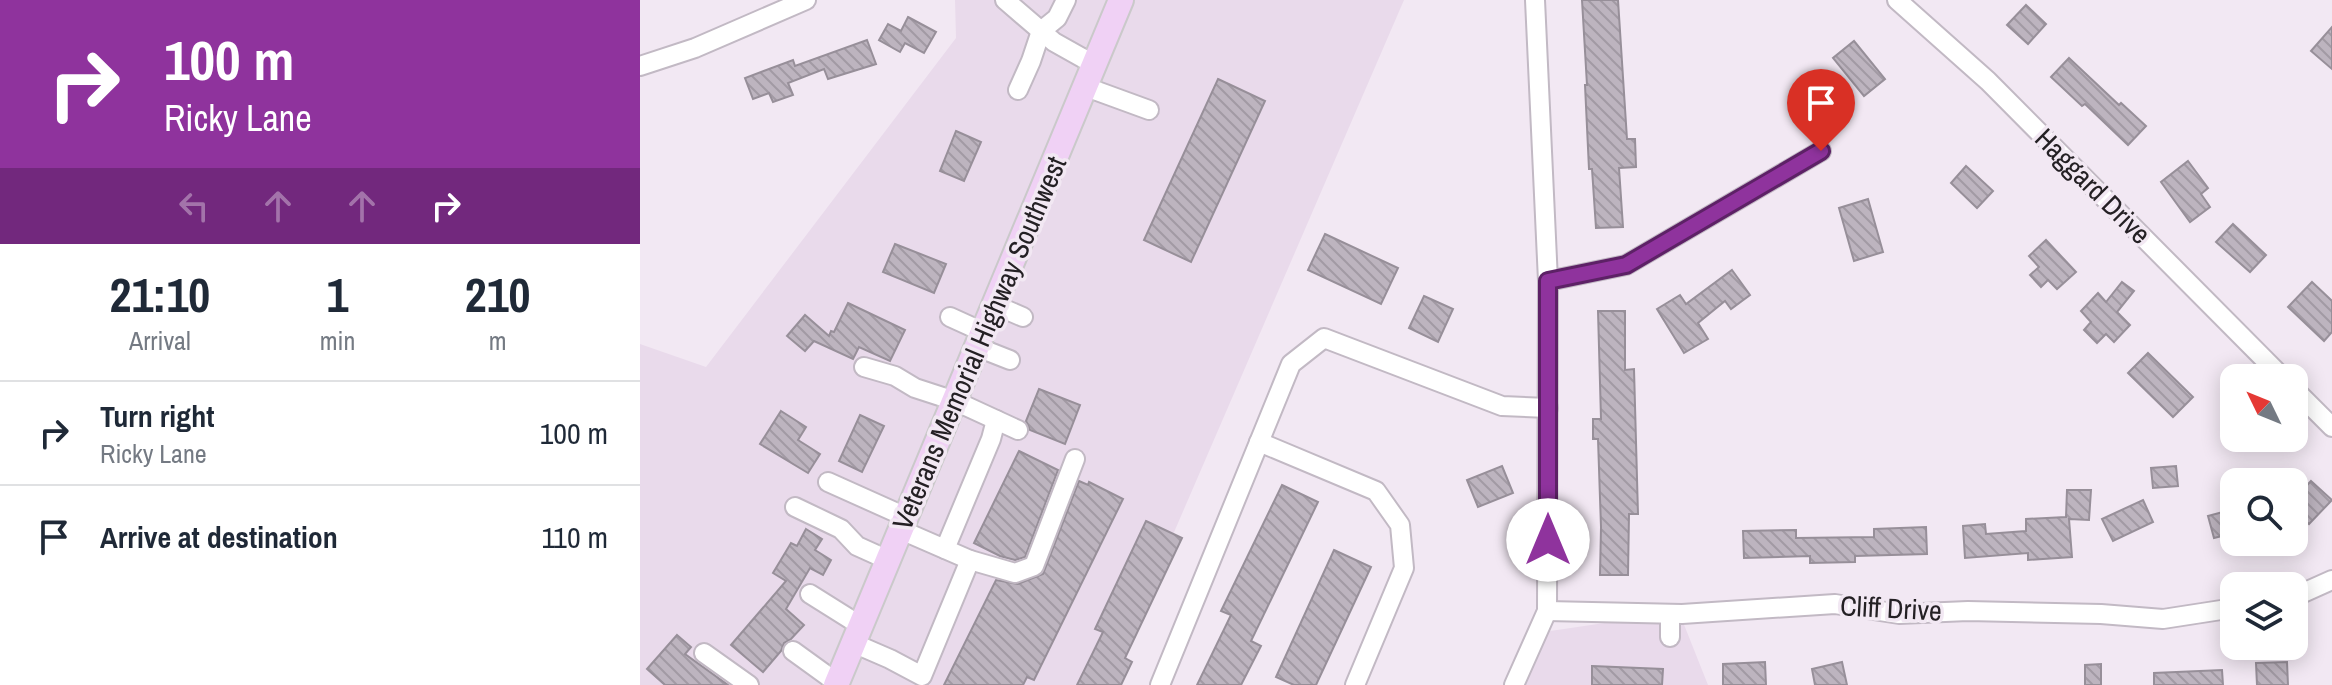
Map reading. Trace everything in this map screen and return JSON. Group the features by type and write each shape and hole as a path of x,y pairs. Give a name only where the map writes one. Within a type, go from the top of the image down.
{"main road":[{"name":"Veterans Memorial Highway Southwest","path":"838,684 1119,1"}],"street":[{"path":"640,66 695,48 806,0"},
{"path":"1005,0 1090,76 1149,110"},
{"path":"1018,90 1041,31 1057,18 1066,0"},
{"path":"1514,685 1547,611 1548,281 1535,0"},
{"name":"Haggard Drive","path":"1897,0 1988,81 2269,364"},
{"path":"1548,281 1626,265 1821,151"},
{"path":"995,305 1023,317"},
{"path":"950,317 1010,360"},
{"path":"1160,685 1291,364 1324,338 1502,406 1548,408"},
{"path":"864,367 895,376 915,388 955,401 1018,430"},
{"path":"2308,403 2332,427"},
{"path":"945,549 996,420"},
{"path":"1259,442 1376,491 1400,525 1404,568 1355,685"},
{"path":"828,482 945,549 1015,573 1034,566 1075,459"},
{"path":"795,507 841,529 857,546 888,560"},
{"path":"810,594 857,635 890,659 922,676 970,560"},
{"path":"2308,591 2332,580"},
{"name":"Cliff Drive","path":"1547,611 1670,614 1835,604 1899,614 1968,611 2101,614 2163,619 2220,610"},
{"path":"1670,614 1670,637"},
{"path":"793,651 838,684"},
{"path":"704,653 749,685"}],"shaded area":[{"path":"955,0 1404,0 1108,685 640,685 640,344 706,367 956,38"},
{"path":"1679,612 1708,685 1507,685 1530,634"}],"building":[{"path":"1582,0 1618,0 1627,139 1635,139 1636,167 1619,168 1623,227 1596,228 1592,169 1589,169"},
{"path":"2026,5 2046,24 2028,44 2007,25"},
{"path":"908,17 936,32 924,53 905,43 900,52 879,40 888,24 901,31"},
{"path":"2332,27 2332,69 2311,51"},
{"path":"867,40 876,64 828,79 824,69 788,83 793,95 773,102 769,93 753,99 745,78 793,60 795,66"},
{"path":"1854,41 1885,79 1864,96 1833,58"},
{"path":"2069,58 2146,126 2128,145 2051,77"},
{"path":"1218,79 1265,101 1191,262 1144,240"},
{"path":"956,131 981,142 964,181 940,171"},
{"path":"2188,161 2208,188 2201,194 2210,207 2190,222 2161,182"},
{"path":"1966,166 1993,191 1977,208 1951,183"},
{"path":"1868,199 1883,252 1854,261 1839,208"},
{"path":"2233,224 2266,255 2250,272 2216,242"},
{"path":"1325,234 1398,268 1381,304 1308,270"},
{"path":"2046,240 2076,272 2057,289 2048,280 2041,287 2030,275 2039,267 2029,256"},
{"path":"895,244 946,264 934,293 883,272"},
{"path":"1732,270 1750,295 1731,309 1725,301 1698,323 1708,339 1684,353 1657,309 1680,295 1686,304"},
{"path":"2122,282 2134,291 2117,312 2130,325 2114,342 2106,334 2097,343 2084,330 2091,322 2081,311 2098,293 2106,302"},
{"path":"2312,282 2332,301 2332,332 2324,341 2288,307"},
{"path":"1424,296 1453,309 1438,342 1409,328"},
{"path":"848,303 905,330 890,361 859,347 853,359 814,341 805,351 787,336 805,315 829,336"},
{"path":"1598,311 1625,311 1625,370 1634,369 1638,514 1629,514 1628,575 1600,575 1598,439 1593,439 1593,419 1601,419"},
{"path":"2148,353 2193,397 2173,417 2128,373"},
{"path":"1039,389 1080,405 1065,444 1030,430 1026,421"},
{"path":"781,411 806,427 798,440 820,454 808,473 760,444"},
{"path":"860,415 884,426 862,472 839,461"},
{"path":"1019,451 1058,470 1025,557 1015,560 974,543"},
{"path":"1502,466 1513,493 1478,507 1467,480"},
{"path":"2176,466 2178,486 2153,488 2151,468"},
{"path":"1079,481 1088,485 1089,482 1123,499 1034,680 1027,677 1023,685 944,685 996,580 1018,584 1043,574"},
{"path":"2311,481 2332,500 2309,524 2308,523 2308,484"},
{"path":"1282,485 1318,502 1251,641 1261,646 1241,685 1197,685 1231,615 1221,611"},
{"path":"2067,490 2091,490 2089,520 2069,519 2072,557 2028,560 2028,553 1965,558 1963,526 1985,524 1986,534 2026,531 2026,519 2066,517"},
{"path":"2143,500 2153,522 2113,541 2102,519"},
{"path":"2220,513 2220,536 2214,538 2208,516"},
{"path":"1146,521 1182,538 1125,658 1132,662 1121,685 1077,685 1103,632 1095,629"},
{"path":"1926,527 1927,554 1855,556 1855,562 1810,563 1810,556 1744,558 1743,531 1796,530 1796,538 1874,537 1874,529"},
{"path":"806,529 822,539 815,550 831,560 823,575 810,568 786,609 804,625 784,643 763,672 731,645 786,581 773,573 791,543 797,546"},
{"path":"1334,550 1371,567 1316,685 1294,685 1276,677"},
{"path":"677,635 691,647 685,654 728,685 665,685 647,669"},
{"path":"1765,662 1766,685 1723,685 1723,664"},
{"path":"1842,662 1847,685 1815,685 1812,669"},
{"path":"2287,662 2288,685 2257,685 2256,663"},
{"path":"2101,664 2101,685 2085,685 2085,665"},
{"path":"1592,666 1663,669 1662,685 1592,685"},
{"path":"2222,670 2223,685 2154,685 2154,673"}],"route":[{"path":"1548,540 1548,281 1626,265 1821,151"}]}
